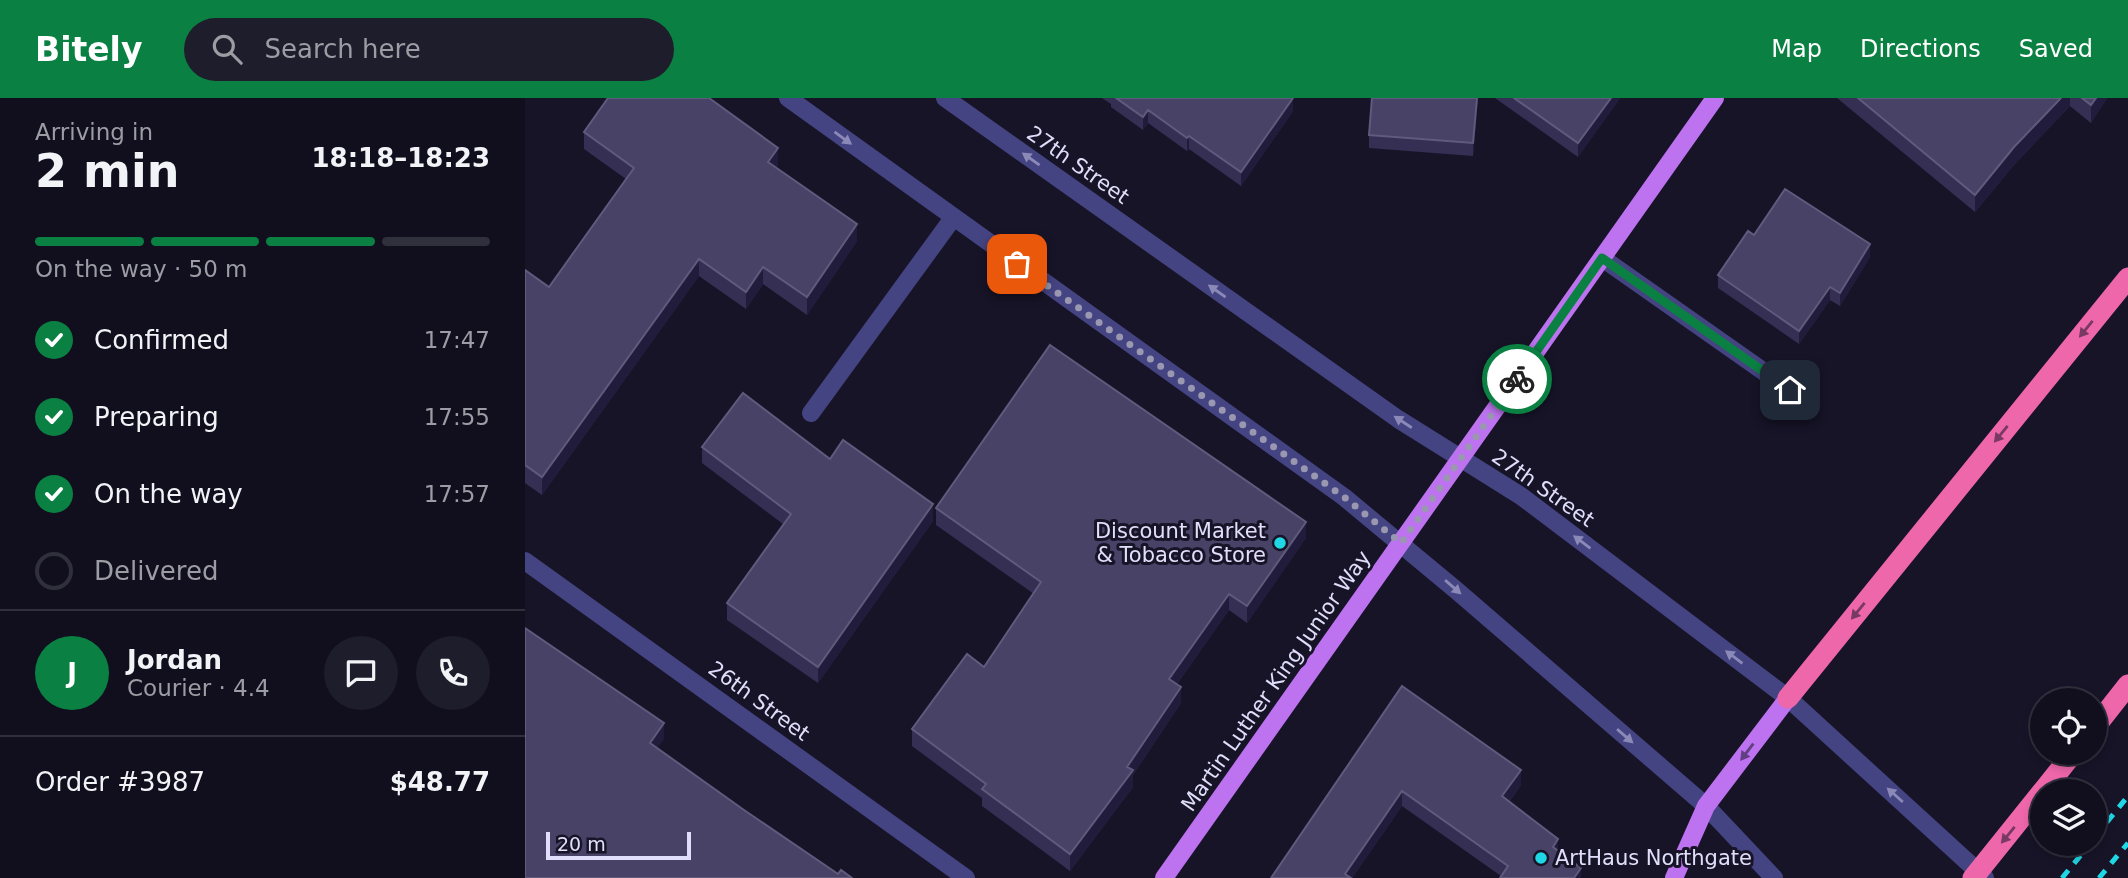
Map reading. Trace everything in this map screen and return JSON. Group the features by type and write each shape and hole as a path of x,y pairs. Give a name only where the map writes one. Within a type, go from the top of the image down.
{"highway":[{"path":"1788,698 2128,278"},
{"path":"2107,712 2128,685"},
{"path":"2053,779 2064,765"},
{"path":"1973,878 2030,808"}],"main road":[{"name":"Martin Luther King Junior Way","path":"1164,878 1716,98"},
{"path":"1674,878 1706,806 1788,698"}],"street":[{"path":"788,98 1344,497 1706,806 1774,878"},
{"name":"27th Street","path":"945,98 1398,419 1521,496 1788,698 1985,878"},
{"path":"811,413 953,218"},
{"path":"1602,258 1790,390"},
{"name":"26th Street","path":"525,561 966,878"}],"building":[{"path":"608,98 709,98 778,148 768,162 857,224 807,297 763,267 746,292 699,259 542,477 525,465 525,270 549,287 634,168 584,132"},
{"path":"1116,98 1293,98 1241,172 1148,110 1143,117"},
{"path":"1372,98 1477,98 1473,143 1369,135"},
{"path":"1514,98 1611,98 1578,143"},
{"path":"1858,98 2061,98 2014,147 1975,195"},
{"path":"2082,98 2096,98 2091,105"},
{"path":"1785,189 1870,244 1840,293 1830,287 1799,331 1718,275 1748,231 1754,235"},
{"path":"1050,345 1306,522 1247,606 1229,594 1169,679 1181,687 1127,767 1133,770 1070,854 982,789 986,784 912,729 967,654 984,667 1041,582 936,508"},
{"path":"743,393 830,459 843,440 933,504 818,667 727,603 791,514 702,447"},
{"path":"525,628 664,723 650,743 838,874 841,870 852,878 525,878"},
{"path":"1402,686 1521,770 1502,796 1558,839 1553,847 1581,868 1574,878 1500,878 1508,866 1402,791 1345,874 1351,878 1271,878"}],"railway":[{"path":"2107,822 2128,796"},
{"path":"2099,878 2128,843"},
{"path":"2062,878 2080,856"}],"way so far":[{"path":"1017,264 1344,497 1401,543 1517,379"}],"place":[{"name":"Discount Market & Tobacco Store","path":"1280,543"},
{"name":"ArtHaus Northgate","path":"1541,858"}],"route":[{"path":"1517,379 1602,258 1790,390"}]}
